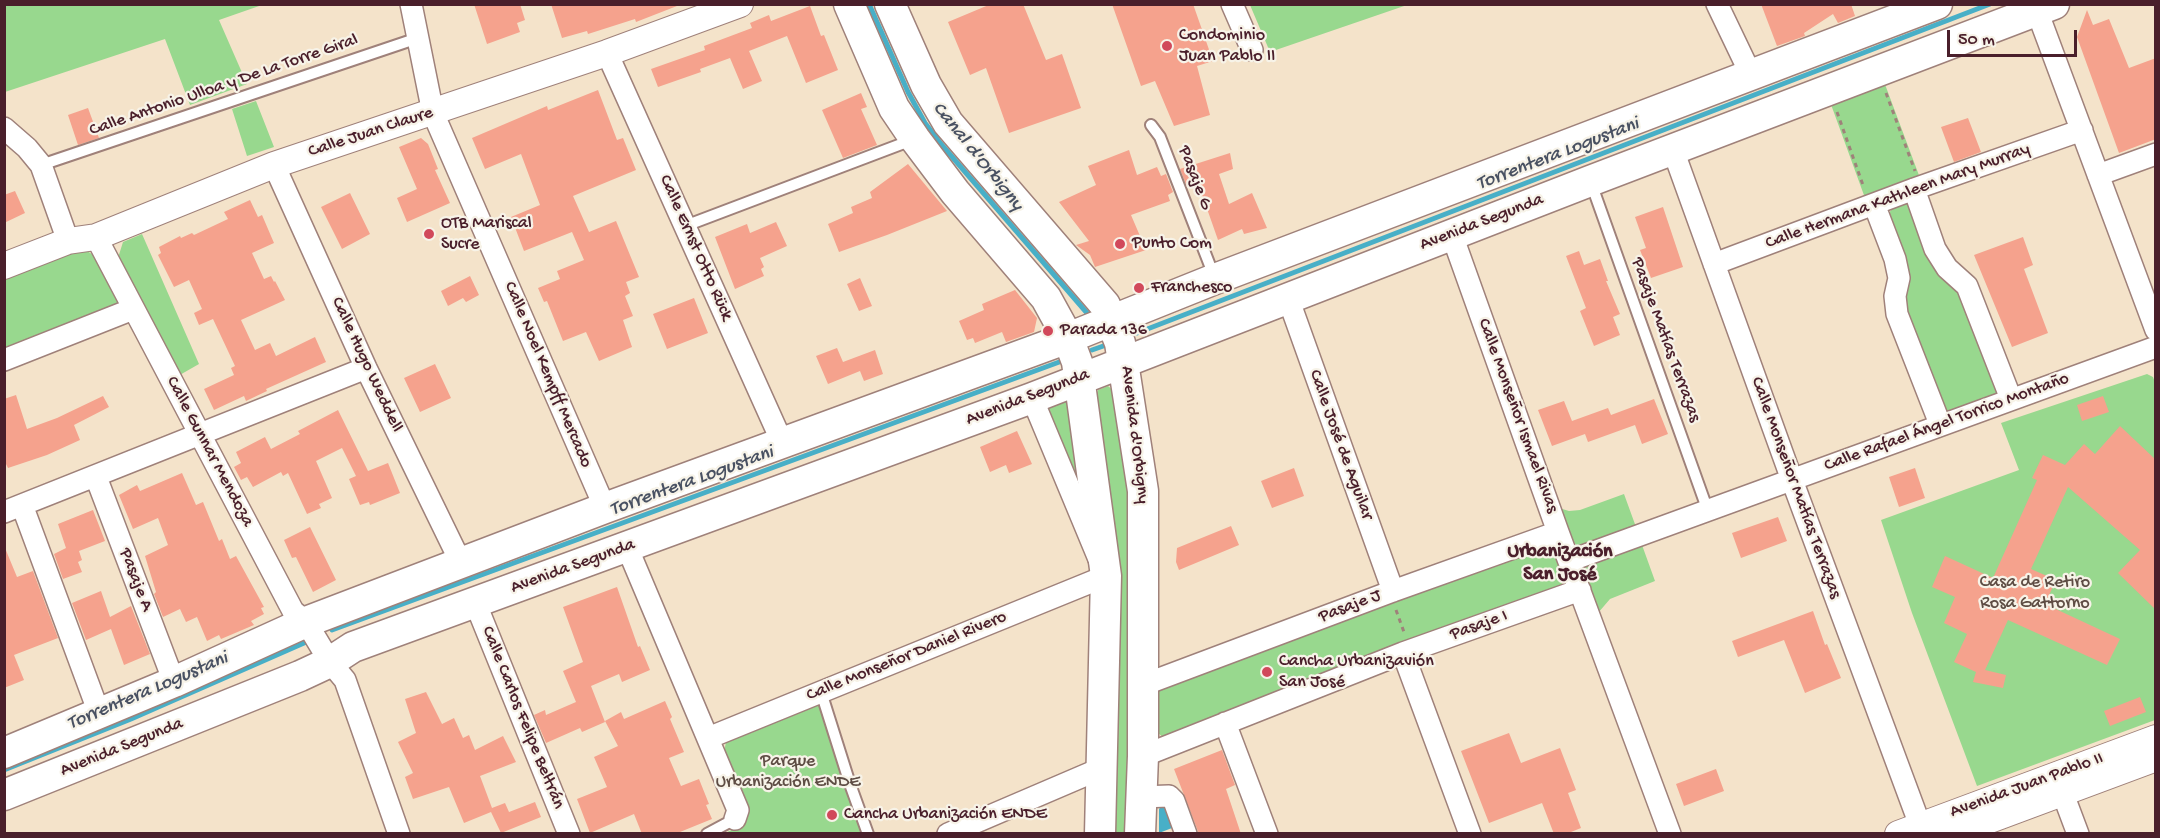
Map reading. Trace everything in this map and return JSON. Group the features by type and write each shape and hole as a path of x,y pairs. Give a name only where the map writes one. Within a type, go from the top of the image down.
{"main road":[{"path":"849,4 894,108 956,192 1046,298 1068,338 1077,362 1081,378 1106,576 1100,834"},
{"name":"Avenida d'Orbigny","path":"890,4 926,85 948,123 1105,305 1125,361 1143,491 1143,756 1140,834"},
{"path":"8,745 174,682 306,622 604,508 1068,338 1215,279 1937,4"},
{"name":"Avenida Segunda","path":"4,795 280,684 330,662 353,647 1032,398 1590,181 2046,8"}],"street":[{"name":"Calle Noel Kempff Mercado","path":"411,4 433,113 604,508"},
{"name":"Calle Juan Claure","path":"4,266 68,241 96,237 274,165 607,53 740,4"},
{"path":"1232,4 1252,50"},
{"path":"1717,4 1751,75"},
{"path":"2046,8 2082,130 2156,330"},
{"name":"Calle Ernst Otto Rück","path":"607,53 782,442"},
{"path":"4,128 27,148 41,165 68,241"},
{"name":"Calle Hermana Kathleen Mary Murray","path":"1714,264 2082,130"},
{"name":"Calle Monseñor Matías Terrazas","path":"1673,150 1792,480 1909,829"},
{"path":"2098,175 2156,154"},
{"name":"Calle Hugo Weddell","path":"274,165 366,368 461,563"},
{"path":"1918,188 1935,249 1947,268 1966,286 2011,399"},
{"path":"1872,205 1894,259 1899,278 1894,296 1897,314 1940,424"},
{"name":"Calle Monseñor Ismael Rivas","path":"1452,235 1558,532 1670,834"},
{"name":"Calle Gunnar Mendoza","path":"96,237 293,611 306,622 330,662 345,680 399,834"},
{"name":"Calle José de Aguilar","path":"1287,298 1392,592"},
{"path":"4,360 133,309"},
{"name":"Calle Rafael Ángel Torrico Montaño","path":"1569,561 2156,347"},
{"path":"99,712 13,508 366,368"},
{"path":"1032,398 1106,576"},
{"name":"Pasaje A","path":"96,477 174,682"},
{"name":"Pasaje J","path":"1143,685 1558,532"},
{"path":"627,547 738,810 735,819"},
{"name":"Calle Monseñor Daniel Rivero","path":"708,738 1106,576"},
{"name":"Pasaje I","path":"1143,756 1407,652 1580,590"},
{"name":"Calle Carlos Felipe Beltrán","path":"475,602 569,834"},
{"path":"1407,652 1470,834"},
{"path":"1225,723 1267,834"},
{"name":"Avenida Juan Pablo II","path":"1952,834 2156,738"},
{"name":"Avenida Juan Pablo II","path":"1909,829 2059,784 2156,758"},
{"path":"948,834 1102,768"},
{"path":"2059,784 2078,834"},
{"path":"1141,797 1169,796 1174,801 1186,834"}],"lane":[{"name":"Calle Antonio Ulloa y De La Torre Giral","path":"41,165 417,38"},
{"name":"Pasaje G","path":"1151,125 1160,137 1215,279"},
{"path":"685,226 915,139"},
{"name":"Pasaje Matías Terrazas","path":"1590,181 1708,511"},
{"path":"821,692 849,784 868,834"},
{"path":"707,834 735,819"}],"path":[{"path":"1878,72 1918,188"},
{"path":"1829,90 1872,205"},
{"path":"1392,592 1407,652"}],"green space":[{"path":"4,5 262,5 219,20 247,84 190,105 165,39 5,92"},
{"path":"1250,5 1407,5 1270,52"},
{"path":"1883,79 1920,178 1865,198 1829,99"},
{"path":"256,101 274,147 247,156 232,109"},
{"path":"1910,202 1963,289 1999,391 1996,396 1947,414 1902,306 1888,214 1897,203"},
{"path":"142,234 199,364 178,376 117,261 123,242"},
{"path":"83,248 96,257 119,300 117,306 5,352 5,277"},
{"name":"Casa de Retiro Rosa Gattorno","path":"2147,374 2153,377 2156,385 2155,720 1977,786 1912,613 1881,520 2019,470 2001,423"},
{"path":"1108,386 1114,391 1134,489 1128,833 1110,833 1095,398 1098,390"},
{"path":"1063,399 1070,405 1084,492 1077,487 1043,406"},
{"path":"1624,494 1636,527 1583,546 1576,545 1559,508 1569,511 1580,510"},
{"path":"1551,545 1558,550 1565,578 1558,590 1164,738 1158,733 1159,688 1393,600"},
{"path":"1642,545 1655,581 1610,599 1598,613 1584,575 1585,568 1591,563"},
{"name":"Parque Urbanización ENDE","path":"819,702 863,833 723,834 738,827 724,752 726,742"}],"water":[{"path":"1163,804 1172,828 1159,833 1159,809"}],"building":[{"path":"474,4 520,4 525,20 517,23 520,32 487,44"},
{"path":"551,4 677,4 677,6 636,22 635,19 588,34 587,31 562,38"},
{"path":"991,4 1023,4 1046,60 1062,54 1081,108 1009,133 986,68 970,75 948,22"},
{"path":"1112,4 1193,4 1213,61 1197,66 1210,115 1174,126 1155,81 1141,86"},
{"path":"1761,4 1851,4 1855,16 1838,23 1833,14 1804,33 1805,36 1777,46"},
{"path":"810,6 821,36 824,35 838,70 806,83 787,36 749,51 762,81 743,89 730,58 700,69 701,72 658,87 651,69 705,50 704,46 752,28 750,23 769,15 771,21"},
{"path":"2087,10 2093,25 2109,19 2129,68 2156,58 2156,139 2119,153 2077,37"},
{"path":"598,90 617,140 623,138 636,170 573,196 589,232 616,221 639,277 626,282 630,293 625,296 633,316 623,320 632,347 599,361 586,332 563,341 547,301 544,302 538,288 560,279 557,271 584,260 572,232 524,251 511,217 540,205 521,154 485,169 472,138 547,106 548,110"},
{"path":"861,93 867,107 861,109 877,145 843,158 822,110"},
{"path":"88,108 99,138 78,145 68,115"},
{"path":"1968,118 1981,152 1954,162 1941,127"},
{"path":"421,138 428,144 438,169 435,170 450,203 407,222 397,198 417,189 399,147"},
{"path":"1129,150 1137,175 1157,167 1161,176 1166,174 1173,192 1168,195 1170,201 1131,215 1146,250 1095,267 1090,255 1076,245 1089,241 1059,202 1096,185 1088,166"},
{"path":"1230,153 1233,169 1219,174 1229,204 1252,193 1267,228 1244,234 1242,229 1218,240 1198,183 1187,187 1180,169"},
{"path":"908,164 947,211 839,252 828,224 853,213 851,207 872,198 870,192"},
{"path":"15,191 25,213 4,223 4,195"},
{"path":"350,193 370,234 342,249 321,207"},
{"path":"250,200 258,217 262,215 274,243 252,253 264,279 271,276 285,300 241,320 255,350 270,343 276,356 315,337 326,362 266,389 267,391 246,401 244,396 214,410 204,389 234,375 231,368 235,366 213,319 199,325 194,313 202,309 189,280 174,287 158,255 161,253 159,247 180,236 181,238 192,233 194,235 228,219 224,212"},
{"path":"1663,207 1683,267 1651,278 1640,250 1646,248 1635,217"},
{"path":"776,222 787,246 760,258 764,267 761,269 764,276 735,289 715,237 747,224 750,233"},
{"path":"2023,237 2033,265 2024,269 2048,333 2012,347 1974,255"},
{"path":"1579,251 1584,265 1600,259 1608,281 1606,281 1620,314 1613,317 1620,335 1594,346 1580,311 1586,308 1566,256"},
{"path":"470,276 479,295 466,302 463,298 448,306 441,291"},
{"path":"860,278 872,306 859,311 847,284"},
{"path":"1015,290 1037,318 1034,332 1006,342 1002,332 975,343 973,338 967,340 959,321 984,310 982,304"},
{"path":"694,298 708,333 667,349 653,314"},
{"path":"837,348 843,362 875,350 883,374 864,381 860,371 828,384 816,356"},
{"path":"435,364 451,398 420,412 404,378"},
{"path":"16,395 27,429 57,418 103,396 109,407 74,425 80,440 47,455 8,468 4,460 4,399"},
{"path":"2103,396 2109,412 2082,421 2077,405"},
{"path":"1654,399 1668,434 1642,444 1635,425 1588,442 1585,434 1552,446 1538,410 1564,401 1572,421 1608,408 1611,415"},
{"path":"338,410 368,471 388,463 400,493 370,505 369,502 360,505 349,479 356,476 342,448 316,461 332,498 319,504 321,508 307,514 288,473 283,476 281,472 253,487 247,477 241,480 234,467 241,463 236,452 265,437 271,449 300,434 298,431"},
{"path":"2120,426 2156,460 2156,610 2118,573 2140,550 2068,487 2031,569 2056,580 2045,604 2120,639 2107,665 2008,620 1985,670 2006,675 2003,688 1973,682 1976,672 1954,662 1967,634 1944,623 1955,597 1932,587 1945,556 1993,578 2037,480 2032,478 2043,455 2065,465 2084,444 2095,454"},
{"path":"1017,431 1032,464 1009,473 1006,465 990,472 980,447"},
{"path":"1294,468 1304,496 1272,508 1261,481"},
{"path":"1915,468 1925,498 1899,507 1889,477"},
{"path":"182,473 196,505 203,502 219,541 222,539 230,559 236,556 264,607 261,608 264,614 251,621 254,625 221,639 219,635 207,641 197,617 186,622 180,609 163,617 154,594 156,592 145,556 168,545 158,518 133,529 119,495 137,485 140,491"},
{"path":"93,510 105,541 79,551 82,560 78,562 82,572 63,579 54,554 66,548 58,524"},
{"path":"1778,517 1787,541 1741,558 1732,533"},
{"path":"1231,526 1239,545 1179,570 1176,562 1177,548"},
{"path":"310,527 336,580 313,592 296,557 292,558 284,540"},
{"path":"5,548 17,577 33,571 58,638 14,655 24,680 4,688"},
{"path":"617,587 638,647 640,646 650,670 622,682 619,674 591,686 605,722 582,732 580,728 546,743 534,715 545,710 546,715 576,702 563,671 583,662 563,607"},
{"path":"101,591 110,617 131,606 150,654 124,665 111,629 86,640 72,603"},
{"path":"1813,611 1825,645 1827,644 1841,678 1805,693 1784,640 1738,657 1732,641"},
{"path":"426,692 442,724 454,718 463,738 469,735 475,750 503,736 516,762 480,776 492,808 505,803 509,812 535,802 541,817 501,833 491,812 464,823 449,787 413,799 405,777 413,773 398,742 416,733 405,699"},
{"path":"2140,697 2146,712 2110,726 2104,711"},
{"path":"665,701 684,752 669,758 681,786 699,779 712,819 675,834 642,834 634,814 590,833 577,799 607,787 594,757 618,746 605,721 621,712 624,719"},
{"path":"1509,733 1521,763 1560,748 1576,790 1568,793 1581,828 1566,834 1554,834 1542,803 1489,823 1461,751"},
{"path":"1222,750 1235,785 1226,789 1241,834 1199,834 1174,769"},
{"path":"1716,769 1724,791 1684,806 1676,784"}],"waterway":[{"name":"Canal d'Orbigny","path":"869,4 908,92 925,123 1087,313"},
{"name":"Torrentera Logustani","path":"1137,333 1990,4"},
{"name":"Torrentera Logustani","path":"1092,350 1109,344"},
{"name":"Torrentera Logustani","path":"332,630 1062,361"},
{"name":"Torrentera Logustani","path":"4,770 131,719 304,643"}],"place":[{"name":"Condominio Juan Pablo II","path":"1167,46"},
{"name":"OTB Mariscal Sucre","path":"429,234"},
{"name":"Punto Com","path":"1120,244"},
{"name":"Franchesco","path":"1139,288"},
{"name":"Parada 136","path":"1048,331"},
{"name":"Cancha Urbanizavión San José","path":"1267,672"},
{"name":"Cancha Urbanización ENDE","path":"832,815"}],"district":[{"name":"Urbanización San José","path":"1560,564"}]}
